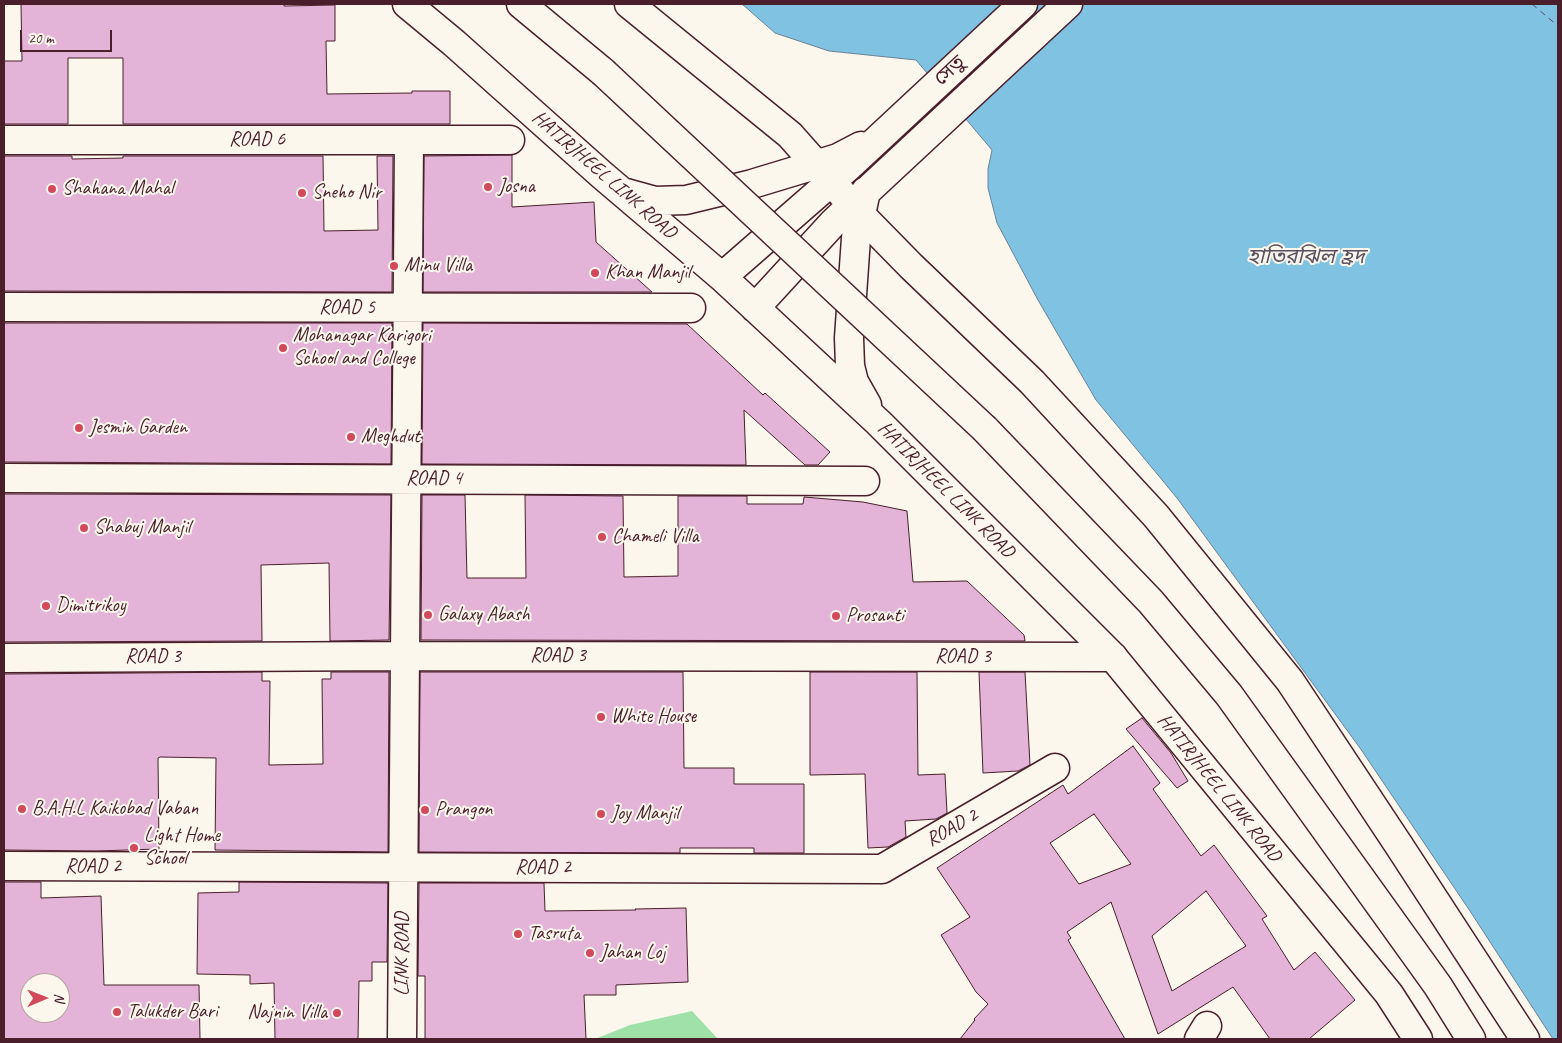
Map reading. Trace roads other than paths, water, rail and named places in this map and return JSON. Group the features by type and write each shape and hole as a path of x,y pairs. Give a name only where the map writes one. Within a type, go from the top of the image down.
{"street":[{"name":"HATIRJHEEL LINK ROAD","path":"406,4 454,43 620,191 756,308 879,423 1113,657 1389,994 1418,1039"},
{"path":"521,4 603,72 986,429 1151,602 1229,695 1438,986 1471,1039"},
{"path":"629,4 790,135 824,173 859,203 911,266 1032,382 1156,516 1284,674 1525,1039"},
{"name":"সেতু","path":"620,191 655,201 686,200 752,184 824,173 838,158 878,138 1023,4"},
{"path":"756,308 826,230 859,203 896,163 1068,4"},
{"name":"ROAD 6","path":"4,140 510,140"},
{"name":"LINK ROAD","path":"402,1039 409,140"},
{"path":"722,277 824,173"},
{"path":"859,203 849,338 850,366 854,382 860,394 879,423"},
{"name":"ROAD 5","path":"4,307 691,308"},
{"name":"ROAD 4","path":"4,478 864,481"},
{"name":"ROAD 3","path":"4,658 405,656 1113,657"},
{"name":"ROAD 2","path":"4,866 882,869 1055,768"}],"water":[{"name":"হাতিরঝিল হ্রদ","path":"742,4 1558,4 1558,1039 1553,1039 1470,911 1360,748 1177,498 1096,400 1038,300 997,223 988,188 988,169 992,150 916,60 829,51 775,33"}],"place":[{"name":"Josna","path":"488,187"},
{"name":"Shahana Mahal","path":"52,189"},
{"name":"Sneho Nir","path":"302,193"},
{"name":"Minu Villa","path":"394,266"},
{"name":"Khan Manjil","path":"595,273"},
{"name":"Mohanagar Karigori School and College","path":"283,348"},
{"name":"Jesmin Garden","path":"79,428"},
{"name":"Meghdut","path":"351,437"},
{"name":"Shabuj Manjil","path":"84,528"},
{"name":"Chameli Villa","path":"602,537"},
{"name":"Dimitrikoy","path":"46,606"},
{"name":"Galaxy Abash","path":"428,615"},
{"name":"Prosanti","path":"836,616"},
{"name":"White House","path":"601,717"},
{"name":"B.A.H.L Kaikobad Vaban","path":"22,809"},
{"name":"Prangon","path":"425,810"},
{"name":"Joy Manjil","path":"601,814"},
{"name":"Light Home School","path":"134,848"},
{"name":"Tasruta","path":"518,934"},
{"name":"Jahan Loj","path":"590,953"},
{"name":"Talukder Bari","path":"117,1012"},
{"name":"Najnin Villa","path":"337,1013"}]}
